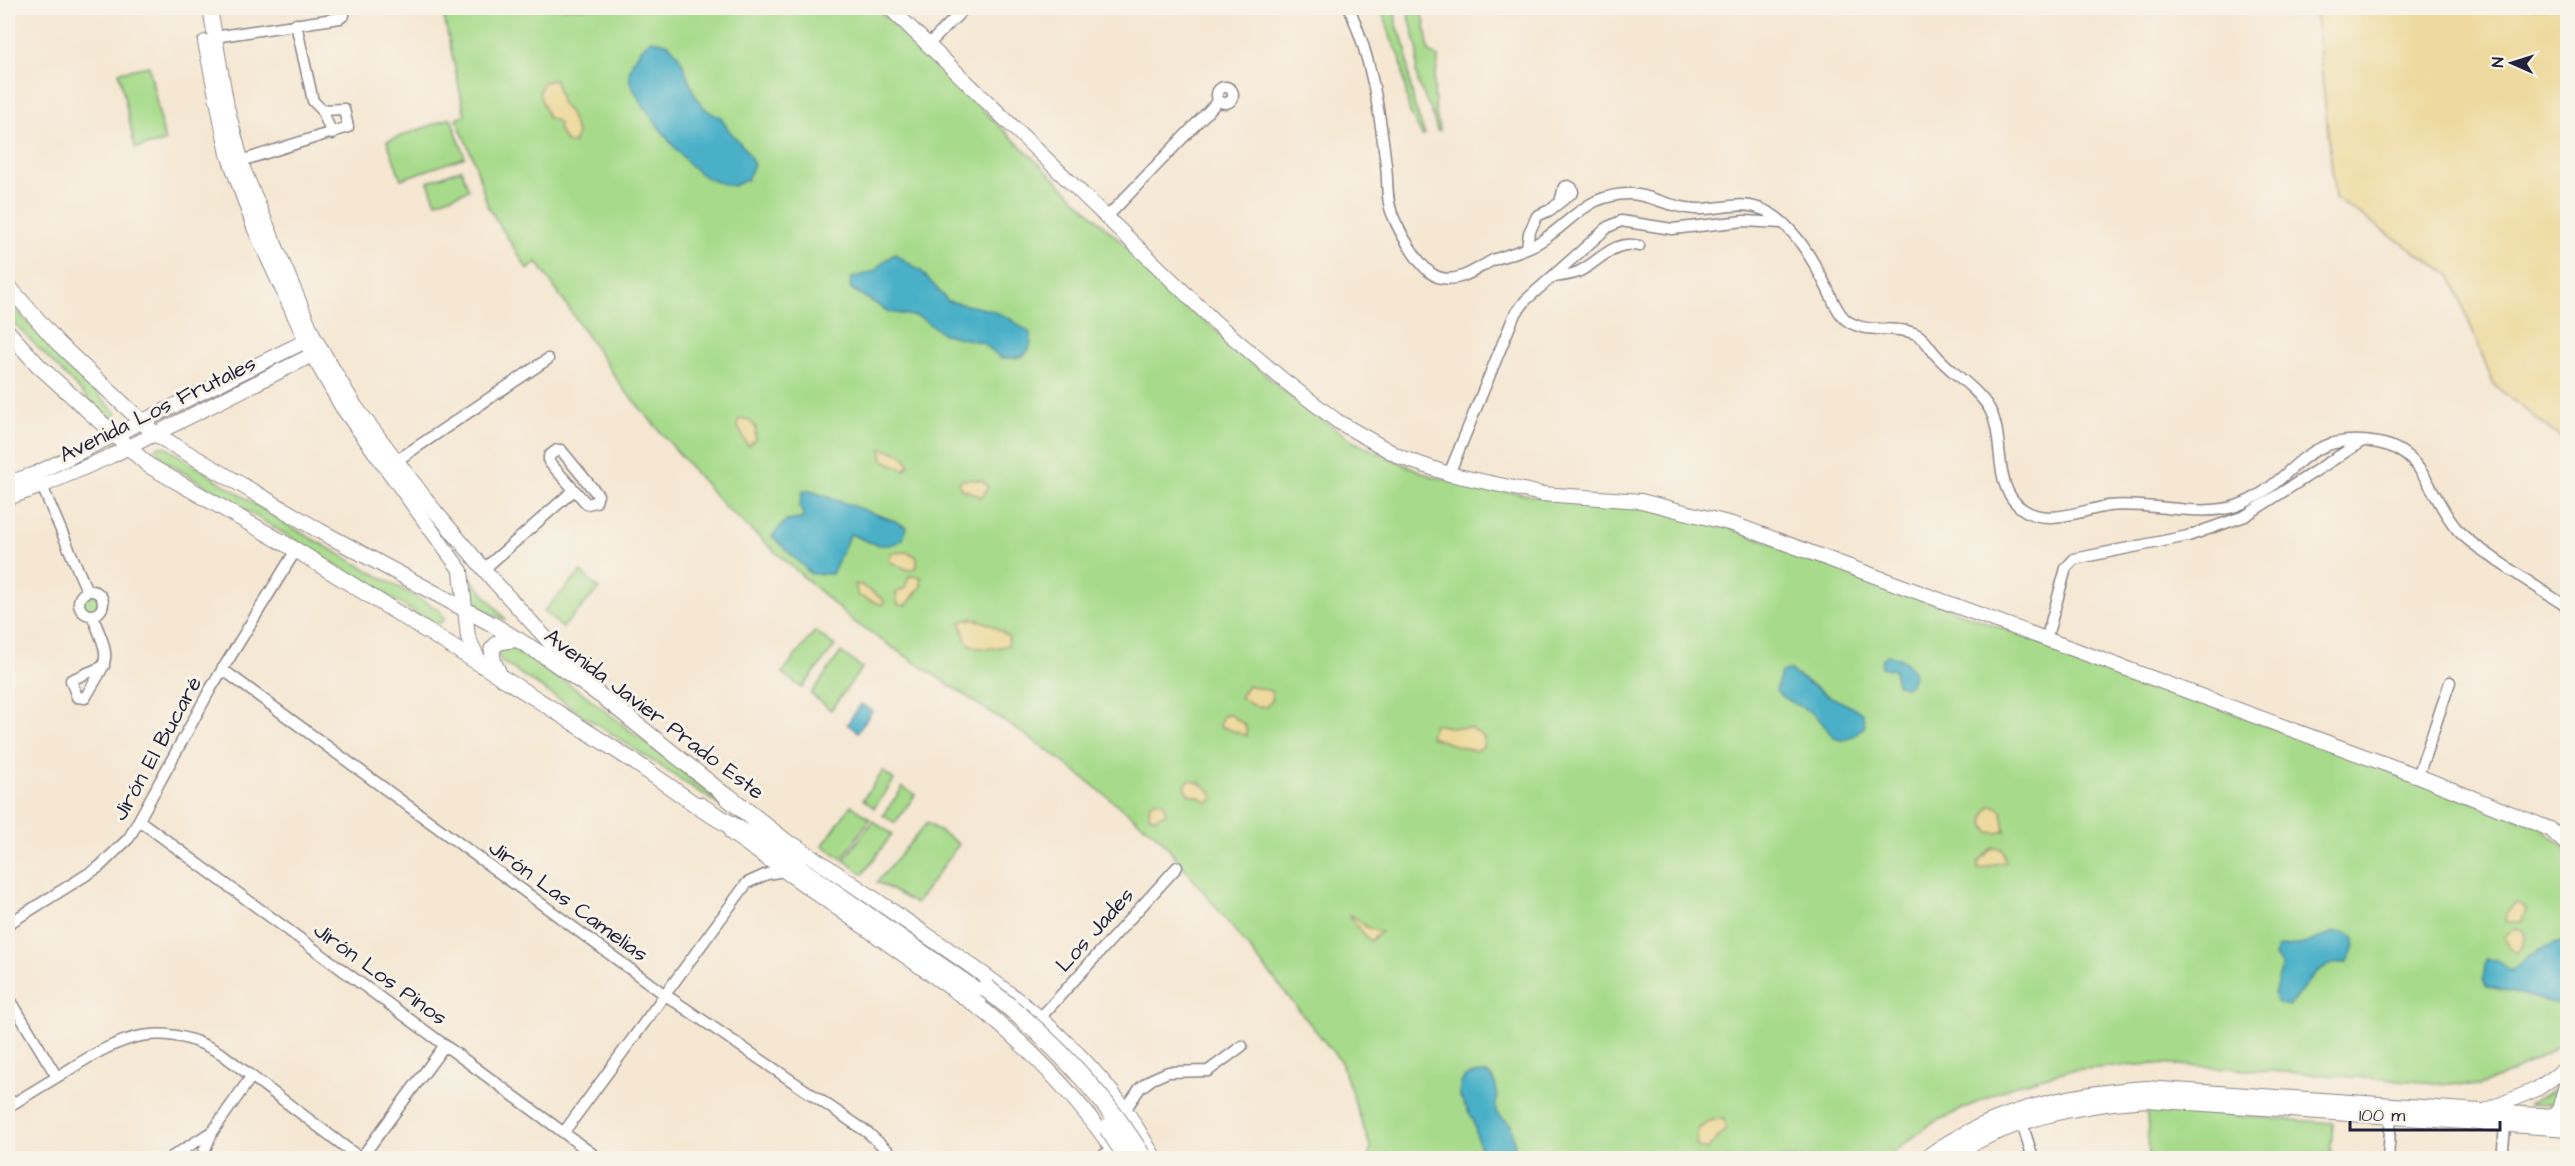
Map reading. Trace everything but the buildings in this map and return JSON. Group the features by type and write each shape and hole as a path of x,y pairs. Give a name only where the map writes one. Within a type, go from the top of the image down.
{"highway":[{"path":"728,797 788,846 1041,1033 1087,1081 1143,1150"},
{"path":"699,806 774,851 984,991 1065,1073 1095,1110 1121,1155"}],"main road":[{"name":"Avenida Javier Prado Este","path":"8,286 58,343 155,434 340,543 518,639 591,688 728,797 972,966 1040,1018 1073,1049 1125,1110 1143,1150 1154,1158"},
{"path":"8,332 38,365 127,448 160,473 296,550 603,741 699,806 745,844 987,1013 1016,1037 1050,1072 1121,1155"},
{"path":"502,678 493,660 492,649 499,642 518,639"}],"street":[{"path":"201,8 212,86 233,175 255,230 342,407 371,450 456,563 462,577 468,637 482,666"},
{"path":"210,8 227,107 241,161 310,340"},
{"path":"214,38 340,18 344,15 342,8"},
{"path":"890,8 1215,322 1282,379 1337,421 1400,457 1449,474 1542,494 1641,501 1701,515 1764,535 2418,776 2550,829 2568,833"},
{"path":"928,45 965,8"},
{"path":"1349,8 1362,39 1372,82 1392,214 1422,264 1433,276 1446,279 1462,277 1494,260 1527,248 1552,233 1575,213 1596,201 1618,194 1642,193 1683,208 1700,210 1739,205 1758,207 1772,214 1797,238 1817,268 1840,314 1850,323 1917,334 1954,375 1983,399 1996,425 2003,478 2014,501 2026,512 2050,516 2109,506 2144,504 2224,509 2261,494 2307,455 2326,445 2348,440 2382,443 2403,452 2423,470 2456,528 2484,551 2568,607"},
{"path":"296,24 313,101 322,110 332,134"},
{"path":"1106,218 1219,100"},
{"path":"241,161 332,134 348,127 346,111 339,108 322,110"},
{"path":"1527,248 1529,233 1537,216 1560,202"},
{"path":"1449,474 1515,316 1526,300 1608,228 1621,221 1672,228 1744,221 1782,224"},
{"path":"1554,277 1579,271 1619,245 1630,243 1639,246"},
{"name":"Avenida Los Frutales","path":"8,483 34,474 310,340"},
{"path":"317,353 396,461 484,569 591,688"},
{"name":"Avenida Los Frutales","path":"8,498 42,486 127,448 317,353"},
{"path":"271,359 278,363 279,369 276,374"},
{"path":"396,461 548,359"},
{"path":"187,399 188,410 195,413"},
{"path":"2046,640 2066,568 2074,560 2187,536 2245,516 2361,442"},
{"path":"557,450 561,450 594,488 597,500 593,504 587,504 574,490 549,462 549,456 557,450"},
{"path":"42,486 87,591"},
{"path":"484,569 574,490"},
{"name":"Jirón El Bucaré","path":"8,924 108,860 123,846 140,821 222,669 296,550"},
{"path":"87,591 95,591 103,599 101,610 92,615 84,613 79,607 79,599 87,591"},
{"path":"92,615 106,647 104,666"},
{"name":"Jirón Las Camelias","path":"222,669 664,994 867,1132 896,1158"},
{"path":"2418,776 2450,682"},
{"name":"Jirón Los Pinos","path":"140,821 598,1158"},
{"path":"2550,829 2568,846"},
{"name":"Los Jades","path":"1040,1018 1177,867"},
{"path":"564,1132 747,883 767,874 784,871"},
{"path":"8,996 57,1077"},
{"path":"8,1107 110,1044 134,1036 157,1034 178,1036 200,1042 222,1054 361,1158 445,1045"},
{"path":"1125,1110 1140,1088 1152,1078 1168,1072 1208,1071 1242,1046"},
{"path":"2482,1112 2537,1089 2568,1066"},
{"path":"201,1158 213,1131 251,1077"},
{"path":"1947,1158 1983,1139 2022,1123 2086,1105 2146,1100 2391,1117 2564,1123 2568,1078"},
{"path":"1924,1158 1954,1140 2015,1112 2057,1099 2105,1091 2174,1089 2482,1112 2506,1120"},
{"path":"2502,1158 2508,1107 2516,1099"},
{"path":"2388,1158 2391,1117"},
{"path":"2022,1123 2033,1158"},
{"path":"170,1158 213,1131"},
{"path":"1099,1158 1121,1155 1128,1141 1143,1150"}],"green space":[{"path":"442,8 876,8 1188,306 1293,399 1356,443 1433,477 1538,497 1619,502 1703,518 2540,826 2567,849 2567,1036 2540,1058 2479,1086 2153,1064 2069,1070 2009,1087 1931,1124 1886,1158 1368,1158 1371,1149 1341,1062 1160,838 1049,751 854,622 723,505 622,387 537,262 528,270 488,207 474,160 456,119 465,115"},
{"path":"1377,8 1395,8 1396,23 1407,50 1414,104 1425,135 1422,136 1409,110 1400,56 1391,39 1385,18"},
{"path":"1407,8 1417,8 1424,19 1429,52 1438,57 1434,80 1436,112 1440,130 1437,131 1431,110 1419,86 1416,73 1418,52"},
{"path":"149,66 165,142 135,148 119,72"},
{"path":"451,118 465,157 401,179 387,141"},
{"path":"461,169 469,190 436,202 428,182"},
{"path":"8,302 117,414 108,419 8,317"},
{"path":"159,446 166,447 284,523 439,610 444,620 438,624 430,622 163,460 156,449"},
{"path":"462,568 506,620 467,604"},
{"path":"581,572 599,589 562,628 544,611"},
{"path":"87,594 95,594 100,599 98,610 87,612 82,607 82,599"},
{"path":"815,631 835,646 802,688 782,673"},
{"path":"509,646 584,694 748,824 501,661 496,650"},
{"path":"841,652 862,668 831,710 811,694"},
{"path":"883,771 894,780 874,808 863,799"},
{"path":"903,787 915,795 895,823 883,815"},
{"path":"851,805 870,819 842,859 823,845"},
{"path":"873,821 892,834 863,874 844,860"},
{"path":"927,823 959,844 916,904 877,882"},
{"path":"2559,1085 2553,1104 2529,1105"},
{"path":"2147,1109 2333,1123 2330,1158 2149,1158"}],"sand":[{"path":"2315,8 2567,8 2567,443 2494,385 2451,276 2335,198"},
{"path":"555,80 562,104 570,113 577,133 574,143 566,142 558,129 560,125 548,118 539,93 543,82"},
{"path":"740,419 747,419 756,427 755,439 748,446 737,425"},
{"path":"881,449 904,457 909,464 905,470 883,460"},
{"path":"960,480 983,481 988,487 982,497 960,488"},
{"path":"908,552 917,557 917,567 909,570 890,562 890,553"},
{"path":"909,576 921,577 921,586 907,605 898,605 896,593 905,588"},
{"path":"855,584 861,585 884,600 883,605 858,596"},
{"path":"970,619 986,623 1001,631 1009,638 1008,645 983,648 972,645 964,636 960,622"},
{"path":"1248,685 1271,691 1273,699 1266,707 1252,705 1240,697"},
{"path":"1231,715 1246,726 1247,736 1220,726 1222,716"},
{"path":"1434,724 1471,728 1484,737 1483,747 1474,751 1430,737"},
{"path":"1189,780 1204,786 1214,798 1207,803 1200,797 1188,794 1185,785"},
{"path":"1154,801 1164,804 1166,813 1155,818 1149,816 1150,804"},
{"path":"1990,806 1996,806 2002,811 2005,831 1989,832 1986,828 1985,813"},
{"path":"1992,848 2002,849 2006,862 1978,869 1979,861"},
{"path":"2516,902 2526,909 2522,922 2505,922 2506,914"},
{"path":"1350,914 1368,928 1381,932 1370,941 1354,923"},
{"path":"2515,928 2522,930 2525,934 2522,948 2516,953 2509,948 2505,936"},
{"path":"1724,1119 1726,1129 1707,1150 1696,1146 1698,1129 1712,1120"}],"water":[{"path":"650,40 667,44 677,53 701,104 709,112 721,117 747,152 754,165 747,180 733,186 707,178 692,167 658,127 631,84 629,76 633,61"},
{"path":"895,254 921,271 948,301 990,310 1009,318 1031,334 1030,348 1019,357 1001,358 983,343 944,334 919,317 889,312 850,288 851,278 875,271"},
{"path":"803,491 811,491 895,521 906,527 903,539 890,545 883,545 870,543 850,534 832,574 811,574 772,536 786,521 802,519 803,513 799,507"},
{"path":"1888,655 1906,662 1913,672 1911,682 1905,687 1897,685 1894,670 1881,667 1882,659"},
{"path":"1790,671 1827,695 1862,712 1865,726 1848,739 1841,740 1834,737 1812,713 1785,699 1776,691 1781,672"},
{"path":"861,704 872,711 858,732 847,724"},
{"path":"2334,932 2346,932 2355,938 2355,946 2346,963 2335,963 2319,971 2288,1006 2276,1002 2274,995 2282,966 2275,956 2278,947 2304,944"},
{"path":"2567,940 2564,964 2567,990 2559,1004 2486,986 2483,979 2486,959 2498,960 2510,971 2539,949"},
{"path":"1477,1073 1489,1074 1495,1083 1496,1112 1511,1125 1517,1158 1482,1158 1473,1119 1460,1097 1460,1085 1465,1077"}]}
